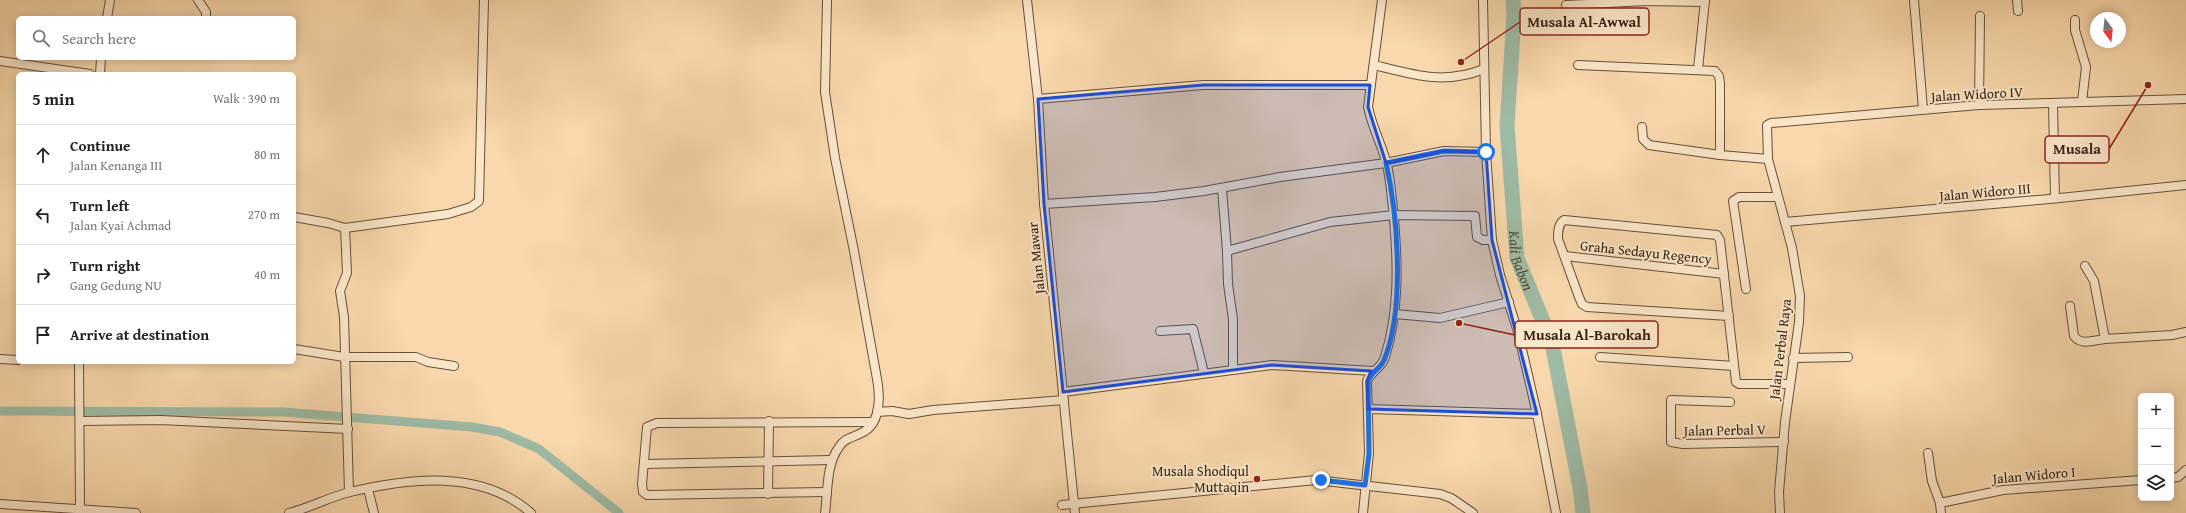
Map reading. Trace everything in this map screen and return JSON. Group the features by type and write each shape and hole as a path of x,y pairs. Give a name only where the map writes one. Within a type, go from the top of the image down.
{"street":[{"path":"107,16 110,0"},
{"path":"198,0 203,7 205,16"},
{"path":"296,217 328,223 345,228 448,214 471,207 479,201 484,0"},
{"path":"825,513 831,460 842,443 865,432 873,422 878,412 877,379 854,251 835,158 825,92 827,0"},
{"name":"Jalan Mawar","path":"1027,0 1038,98 1044,204 1075,509"},
{"path":"1363,513 1369,454 1368,381 1373,371 1385,359 1395,314 1397,263 1393,190 1368,107 1382,0"},
{"path":"1483,0 1486,152 1492,240 1537,414 1556,513"},
{"path":"1914,0 1923,109"},
{"path":"2017,0 2018,11"},
{"path":"1566,4 1647,1 1705,1 1698,69"},
{"path":"1979,105 1980,16"},
{"path":"2075,20 2075,30 2086,68 2082,102"},
{"path":"100,72 101,60"},
{"path":"0,61 76,72"},
{"path":"1374,65 1422,77 1447,78 1467,76 1484,69"},
{"path":"1578,65 1698,69 1715,71 1719,76 1720,155"},
{"path":"1038,98 1203,85 1370,85"},
{"name":"Jalan Widoro IV","path":"1771,123 1979,105 2186,99"},
{"path":"2053,103 2055,198"},
{"name":"Jalan Perbal Raya","path":"1771,123 1765,129 1768,159 1796,268 1800,296 1799,322 1789,384 1779,492 1780,513"},
{"path":"1642,127 1643,139 1649,145 1720,155 1768,159"},
{"path":"1044,204 1155,197 1222,189 1280,177 1386,163 1444,151 1486,152"},
{"name":"Jalan Widoro III","path":"1785,222 2186,185"},
{"path":"1222,189 1228,284 1233,319 1233,370"},
{"path":"1746,289 1742,248 1733,201 1739,197 1777,197"},
{"path":"1227,251 1330,222 1394,215 1475,216 1477,237 1484,240 1492,240"},
{"name":"Graha Sedayu Regency","path":"1724,274 1565,256 1558,239 1558,230 1564,220 1717,235 1724,274 1736,382 1739,384 1789,384"},
{"path":"345,228 347,272 340,291 348,426 349,492"},
{"path":"1565,256 1582,304 1587,307 1729,316"},
{"path":"2085,266 2094,281 2105,339"},
{"path":"1395,314 1440,318 1509,302"},
{"path":"2070,306 2074,336 2077,340 2086,342 2105,339 2172,335 2186,332"},
{"path":"1160,331 1193,330 1204,373"},
{"path":"296,349 344,357 416,357 428,362 454,366"},
{"path":"1600,357 1734,366"},
{"path":"1793,358 1848,357"},
{"path":"0,359 16,360"},
{"path":"79,364 81,394 80,510"},
{"path":"878,412 892,411 908,414 1063,396 1204,373 1272,365 1373,371"},
{"name":"Jalan Perbal V","path":"1730,402 1671,400 1671,442 1683,444 1784,442"},
{"path":"1368,409 1537,414"},
{"path":"81,420 160,420 348,426"},
{"path":"828,492 647,495 642,489 647,427 651,425 769,421 873,422"},
{"path":"768,494 767,461 769,421"},
{"path":"1928,453 1932,480 1940,503 1941,513"},
{"path":"644,464 831,460"},
{"path":"2174,478 2178,477 2186,470"},
{"path":"289,513 349,492 420,480 461,482 490,488 522,506 531,513"},
{"path":"1062,505 1075,509 1316,480 1446,496 1473,513"},
{"name":"Jalan Widoro I","path":"1940,503 2003,490 2138,480"},
{"path":"368,489 374,513"},
{"path":"0,504 17,509 136,513"}],"highlighted area":[{"path":"1203,85 1370,85 1368,107 1386,163 1444,151 1486,152 1492,240 1537,414 1368,409 1367,381 1371,371 1272,365 1063,392 1044,204 1038,99"}],"waterway":[{"name":"Kali Babon","path":"1513,0 1514,16 1507,126 1517,258 1552,343 1580,488 1583,513"},
{"path":"0,411 283,412 472,427 500,432 539,449 619,513"}],"place":[{"name":"Musala Al-Awwal","path":"1461,62"},
{"name":"Musala","path":"2148,85"},
{"name":"Musala Al-Barokah","path":"1459,323"},
{"name":"Musala Shodiqul Muttaqin","path":"1257,479"}],"route":[{"path":"1321,480 1365,485 1369,454 1368,381 1369,376 1383,363 1385,359 1395,314 1397,263 1393,190 1386,163 1444,151 1486,152"}]}
